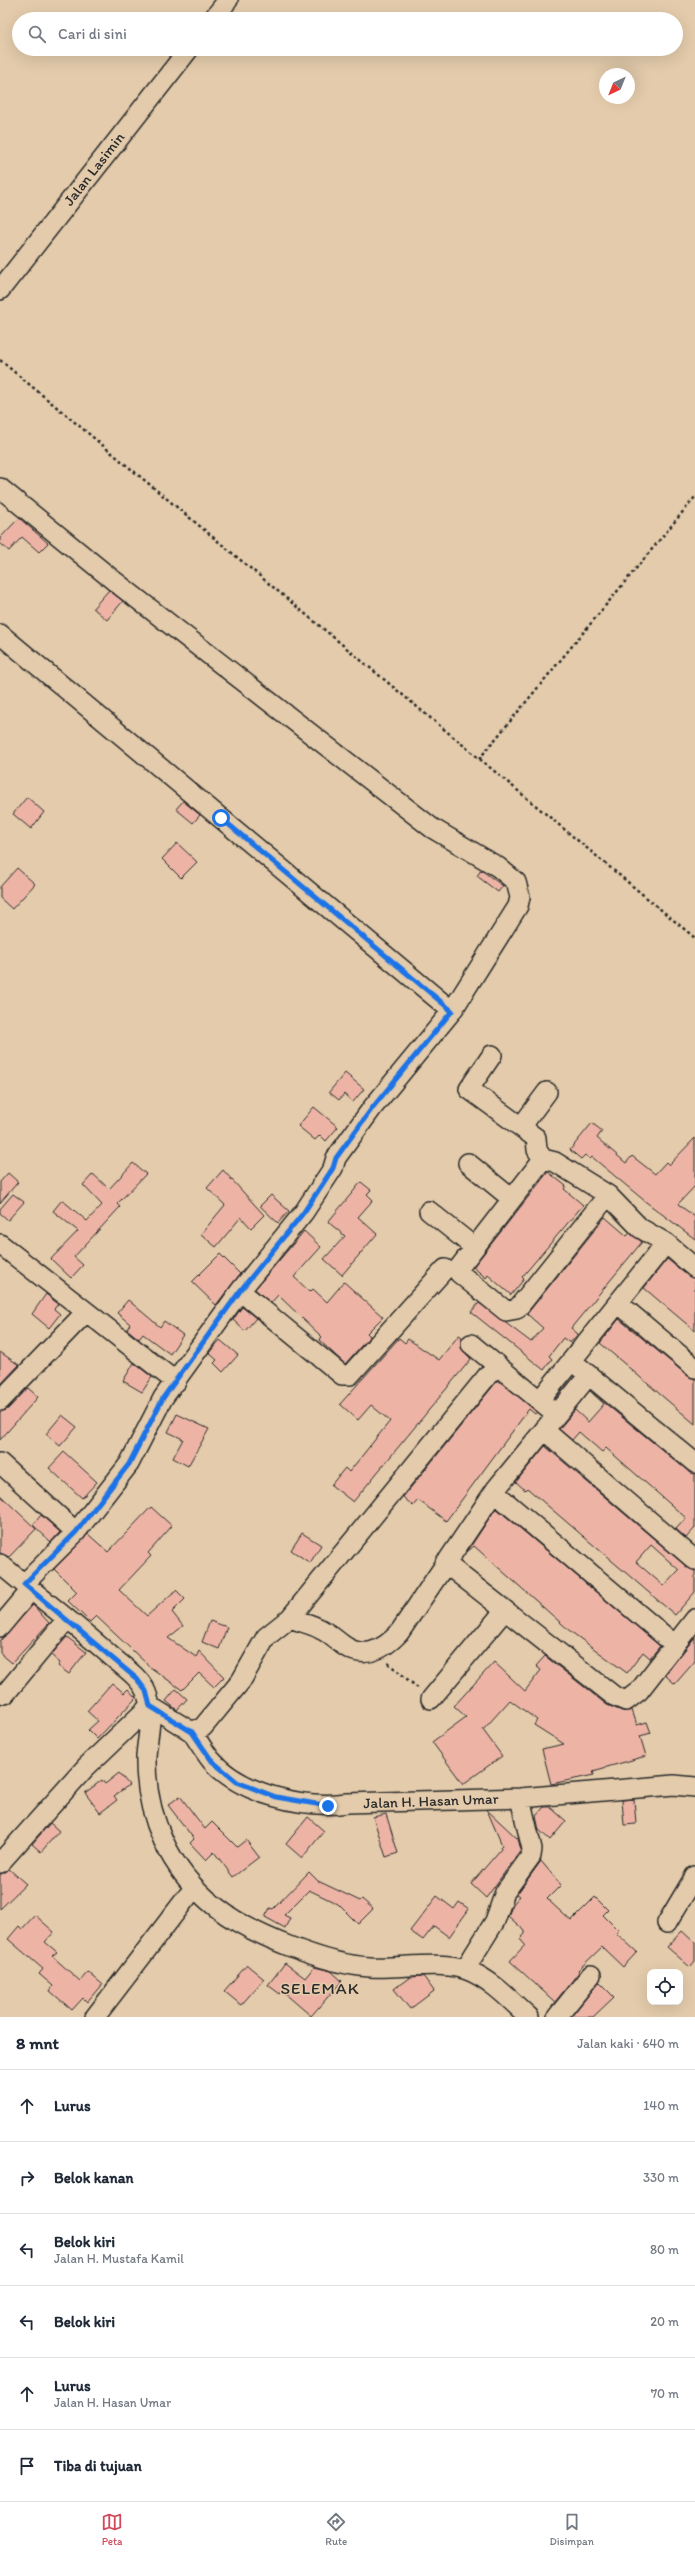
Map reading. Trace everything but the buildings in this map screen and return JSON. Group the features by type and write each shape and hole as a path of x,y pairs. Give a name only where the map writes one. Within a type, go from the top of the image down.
{"street":[{"path":"219,12 228,0"},
{"name":"Jalan Lasimin","path":"0,290 184,56"},
{"path":"0,488 112,580 432,828 487,859 516,882 520,896 518,906 452,1011 373,1107 336,1158 333,1168 304,1212 240,1291 176,1382 163,1398 129,1464 76,1532 28,1587 0,1627"},
{"path":"0,634 452,1011"},
{"path":"492,1055 468,1089 536,1138 537,1150 543,1159 555,1162 608,1195 640,1228 666,1243 695,1268"},
{"path":"521,1127 547,1092"},
{"path":"543,1159 458,1269 459,1273 506,1312 517,1309 608,1195"},
{"path":"468,1163 512,1200"},
{"path":"429,1211 474,1247"},
{"path":"540,1400 666,1243"},
{"path":"0,1244 176,1382"},
{"path":"240,1291 342,1375 350,1375 445,1269"},
{"path":"618,1303 695,1368"},
{"path":"0,1402 86,1312"},
{"path":"471,1344 557,1415"},
{"path":"571,1362 589,1375 695,1463"},
{"path":"150,1706 192,1732 203,1727 241,1681 266,1637 290,1618 497,1364"},
{"path":"290,1618 322,1630 344,1646 360,1653 375,1652 390,1643 400,1633 444,1563 494,1492 589,1375"},
{"path":"544,1430 695,1560"},
{"path":"0,1463 76,1532"},
{"path":"494,1492 674,1644"},
{"path":"444,1563 614,1696 626,1701 639,1691 674,1644 695,1619"},
{"path":"0,1564 137,1679 146,1691 150,1706 146,1757 155,1824 165,1846 194,1888 236,1922 284,1945 334,1961 370,1967 431,1966 465,1970 482,1978 530,2017"},
{"path":"431,1699 505,1610"},
{"path":"5,1694 67,1619"},
{"path":"0,1863 86,1767 150,1706"},
{"name":"Jalan H. Hasan Umar","path":"192,1732 212,1761 237,1782 276,1797 303,1804 328,1806 347,1803 520,1798 674,1785 695,1787"},
{"path":"465,1970 495,1920 505,1892 531,1856 532,1849 520,1798"},
{"path":"667,1923 695,1876"},
{"path":"95,2017 194,1888"},
{"path":"557,2017 592,1975"}],"path":[{"path":"0,360 695,938"},
{"path":"479,759 695,497"},
{"path":"375,1652 431,1699"}],"district":[{"name":"SELEMAK","path":"320,1988"}],"route":[{"path":"221,818 452,1011 410,1060 373,1107 336,1158 333,1168 304,1212 240,1291 176,1382 163,1398 144,1438 129,1464 76,1532 24,1584 76,1625 137,1679 146,1691 150,1706 192,1732 212,1761 237,1782 276,1797 303,1804 328,1806"}]}
